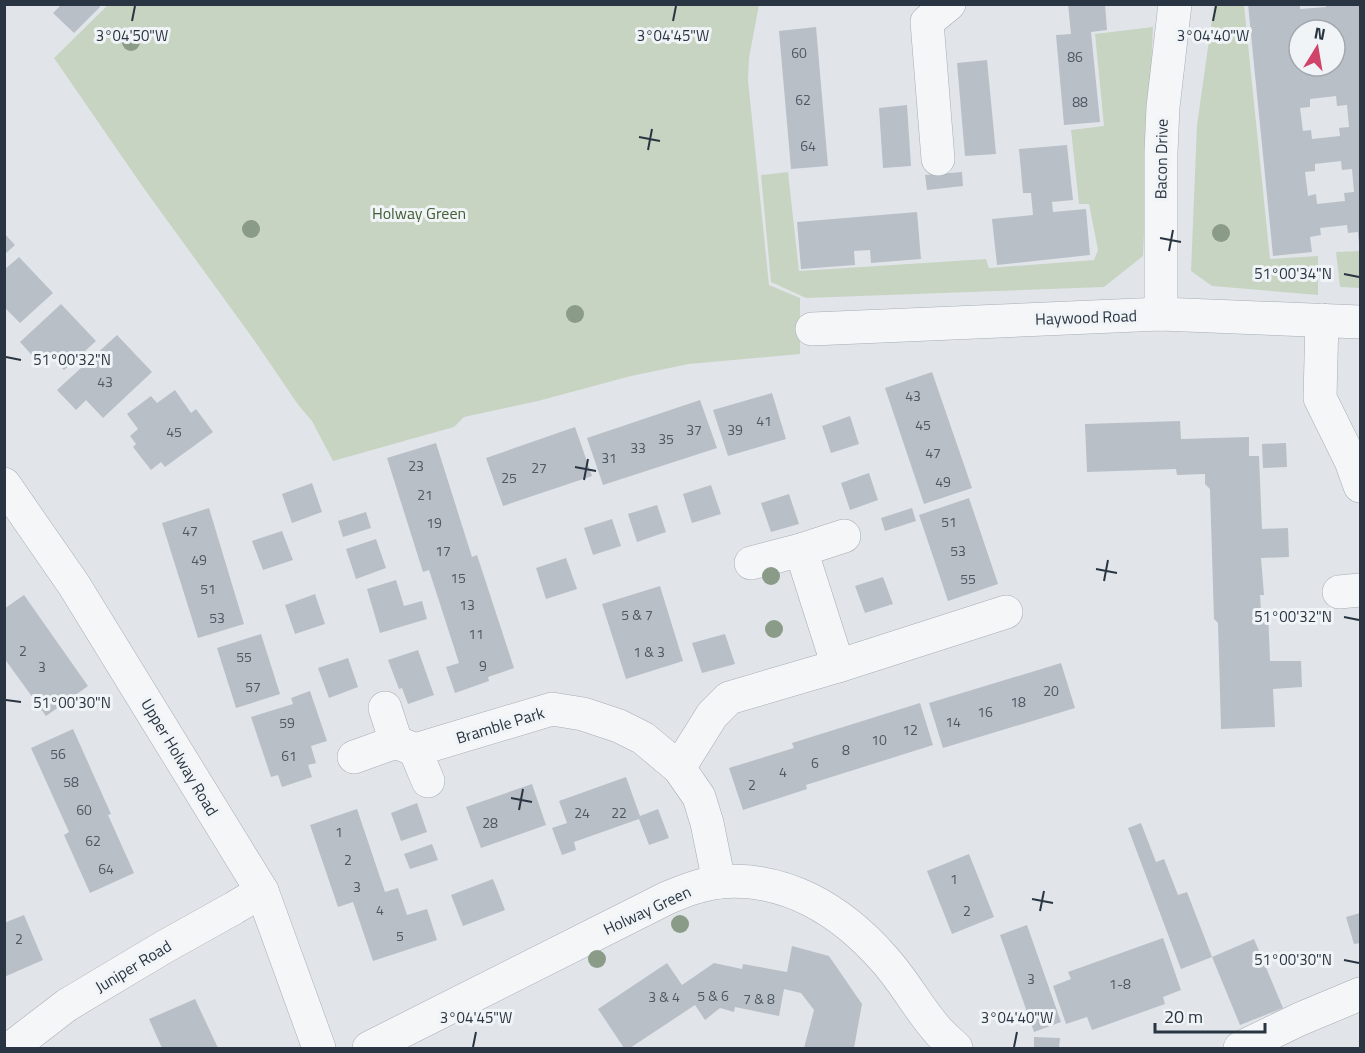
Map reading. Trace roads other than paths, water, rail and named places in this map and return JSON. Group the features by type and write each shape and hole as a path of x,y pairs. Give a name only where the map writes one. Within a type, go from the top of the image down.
{"street":[{"path":"938,159 927,22 949,4"},
{"name":"Bacon Drive","path":"1161,314 1162,118 1175,4"},
{"name":"Haywood Road","path":"812,329 1161,314 1360,322"},
{"path":"1322,320 1320,398 1352,461 1360,486"},
{"name":"Upper Holway Road","path":"4,484 74,585 262,891 319,1048"},
{"path":"751,563 844,536"},
{"path":"801,550 837,666"},
{"path":"679,768 712,715 729,698 1006,612"},
{"path":"385,708 405,746 428,781"},
{"name":"Bramble Park","path":"354,757 552,709 583,714 619,726 643,738 679,768 699,797 707,823 719,882"},
{"name":"Holway Green","path":"369,1048 667,898 693,888 719,882 750,882 783,888 811,900 838,916 885,959 939,1032 956,1048"},
{"name":"Juniper Road","path":"10,1048 67,1005 262,891"},
{"path":"1240,1048 1300,1019 1360,994"}]}
